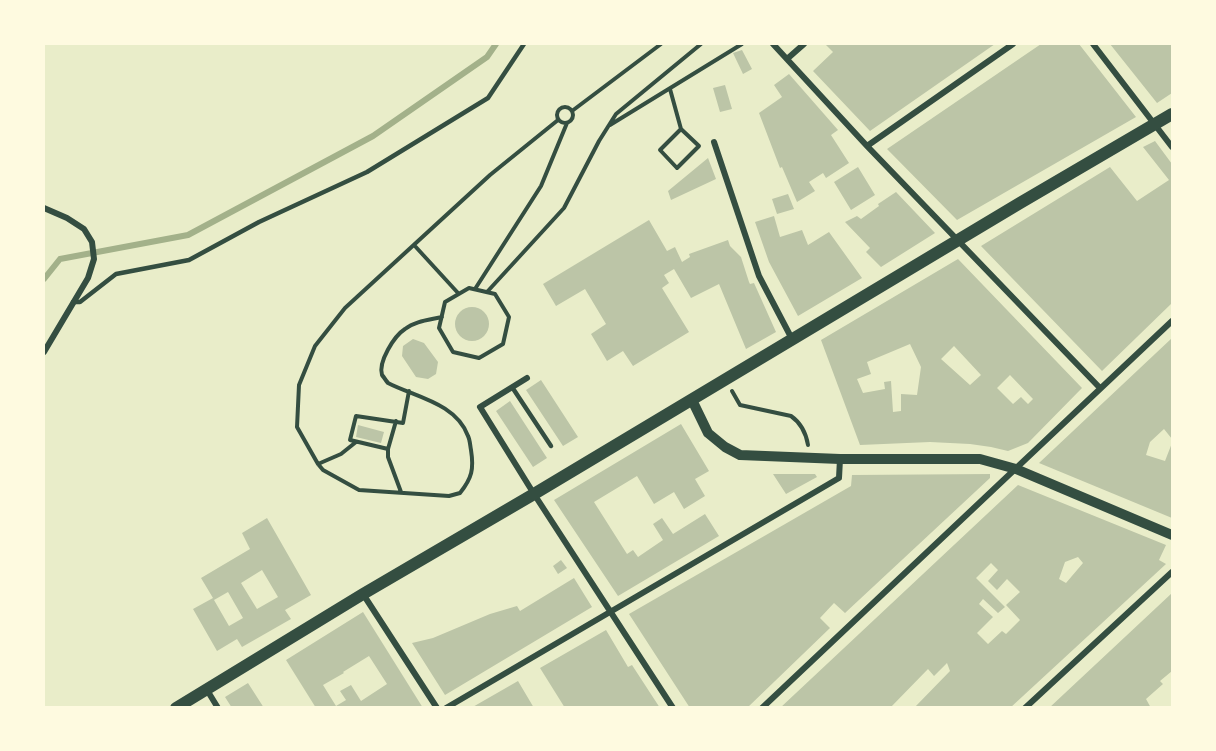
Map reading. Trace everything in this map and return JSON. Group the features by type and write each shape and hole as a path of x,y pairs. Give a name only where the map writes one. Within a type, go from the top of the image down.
{"main road":[{"path":"176,708 363,594 1173,114"}],"street":[{"path":"773,44 867,146 1100,388"},
{"path":"788,59 804,44"},
{"path":"867,146 1013,44"},
{"path":"1093,44 1173,147"},
{"path":"714,142 759,276 792,340"},
{"path":"44,208 67,218 84,229 92,242 94,259 88,278 44,352"},
{"path":"762,708 1173,321"},
{"path":"527,378 480,407 673,708"},
{"path":"692,400 708,433 725,447 741,455 840,459 980,459 1016,469 1173,535"},
{"path":"446,708 839,478 840,459"},
{"path":"1025,708 1173,572"},
{"path":"363,594 437,708"},
{"path":"206,689 218,708"}],"lane":[{"path":"73,302 80,302 116,274 189,260 259,222 367,172 488,98 524,44"},
{"path":"512,387 551,446"}],"path":[{"path":"572,111 661,44"},
{"path":"487,292 564,208 616,114 701,44"},
{"path":"607,127 742,44"},
{"path":"670,89 681,129 699,146 677,168 660,150 681,129"},
{"path":"475,289 541,186 567,123 572,120 572,111 568,107 563,107 557,115 558,120"},
{"path":"558,120 567,123"},
{"path":"442,317 417,322 403,330 386,352 382,363 382,376 388,383 441,406 455,416 468,435 473,464 468,483 460,493 449,496 359,490 323,470 297,428 299,385 315,346 345,308 490,174 558,120"},
{"path":"414,245 458,293"},
{"path":"469,288 475,289 495,294 509,317 503,344 479,358 453,352 439,328 445,302 469,288"},
{"path":"727,379 740,405 791,417 797,421 808,442 808,457"},
{"path":"388,449 350,440 356,416 403,423 409,392"},
{"path":"396,422 388,457 401,492"},
{"path":"318,464 341,454 357,442"}],"building":[{"path":"825,44 995,44 870,131 813,71 833,52"},
{"path":"1041,44 1079,44 1136,117 957,220 887,149"},
{"path":"1110,44 1172,44 1172,93 1157,103"},
{"path":"742,50 752,69 743,74 733,53"},
{"path":"789,74 838,130 831,135 849,163 826,178 823,173 809,182 815,191 797,202 782,167 780,168 759,113 782,97 774,85"},
{"path":"725,85 732,109 720,112 713,88"},
{"path":"1155,141 1172,164 1172,303 1102,371 981,246 1110,167 1137,201 1169,180 1143,147"},
{"path":"708,158 716,179 671,200 668,191"},
{"path":"858,167 875,195 851,210 834,182"},
{"path":"896,192 935,233 881,267 866,252 870,248 845,222 857,216 861,219"},
{"path":"788,194 794,209 777,214 772,199"},
{"path":"774,216 780,237 802,230 808,245 829,232 862,278 798,316 769,262 755,222"},
{"path":"649,220 667,251 675,247 682,262 690,257 689,254 728,240 730,246 741,257 749,282 754,283 776,332 746,349 719,284 691,298 674,269 664,275 669,283 662,288 689,332 633,366 623,351 607,361 591,334 606,324 585,289 556,306 543,284"},
{"path":"958,259 1082,388 1028,443 1008,451 970,444 930,442 860,445 821,340","holes":["910,344 921,367 917,395 901,394 901,411 893,412 891,381 884,382 885,389 863,393 857,379 871,374 867,362","954,346 981,375 970,385 941,359","1010,375 1033,399 1028,404 1021,397 1013,404 997,388"]},
{"path":"472,307 484,312 489,324 484,336 472,341 460,336 455,324 460,312"},
{"path":"1172,338 1172,439 1164,429 1150,442 1146,455 1165,461 1172,443 1172,518 1039,463"},
{"path":"413,339 424,343 438,362 436,374 428,379 416,377 402,356 403,346"},
{"path":"541,380 578,437 563,446 526,390"},
{"path":"510,401 547,458 533,467 496,411"},
{"path":"681,424 709,471 695,479 705,496 684,509 674,492 654,504 637,476 594,502 627,554 633,550 638,557 663,540 653,524 662,518 673,534 705,514 719,536 618,596 554,500"},
{"path":"358,425 384,432 381,443 356,437"},
{"path":"773,474 815,474 817,477 786,494"},
{"path":"990,474 990,478 845,613 834,603 820,618 830,628 747,708 690,708 629,614 851,486 852,475"},
{"path":"1018,485 1166,545 1159,560 1166,564 1010,708 914,708 950,671 947,663 934,676 928,669 890,708 780,708","holes":["1078,557 1083,563 1066,583 1059,579 1065,562","991,563 998,570 988,581 997,590 1007,579 1020,592 1006,605 1020,620 1006,634 1002,631 988,644 977,633 993,617 979,604 983,599 998,613 1005,607 976,578"]},
{"path":"267,518 311,595 285,610 291,619 242,647 237,639 217,651 193,609 213,598 201,578 250,549 242,533","holes":["262,570 278,597 257,609 241,583","228,592 243,618 229,626 214,600"]},
{"path":"561,560 567,568 558,574 553,566"},
{"path":"574,578 592,607 445,695 412,643 433,638 490,614 517,606 520,611"},
{"path":"1172,593 1172,671 1160,681 1163,684 1146,699 1151,708 1049,708"},
{"path":"363,612 423,708 316,708 286,660","holes":["369,656 387,684 361,701 351,685 340,691 346,700 336,706 323,685"]},
{"path":"606,630 628,667 632,665 660,708 565,708 540,668"},
{"path":"518,681 534,708 471,708"},
{"path":"248,683 264,708 232,708 225,697"}],"waterway":[{"path":"44,279 60,259 188,235 373,136 487,57 496,44"}]}
